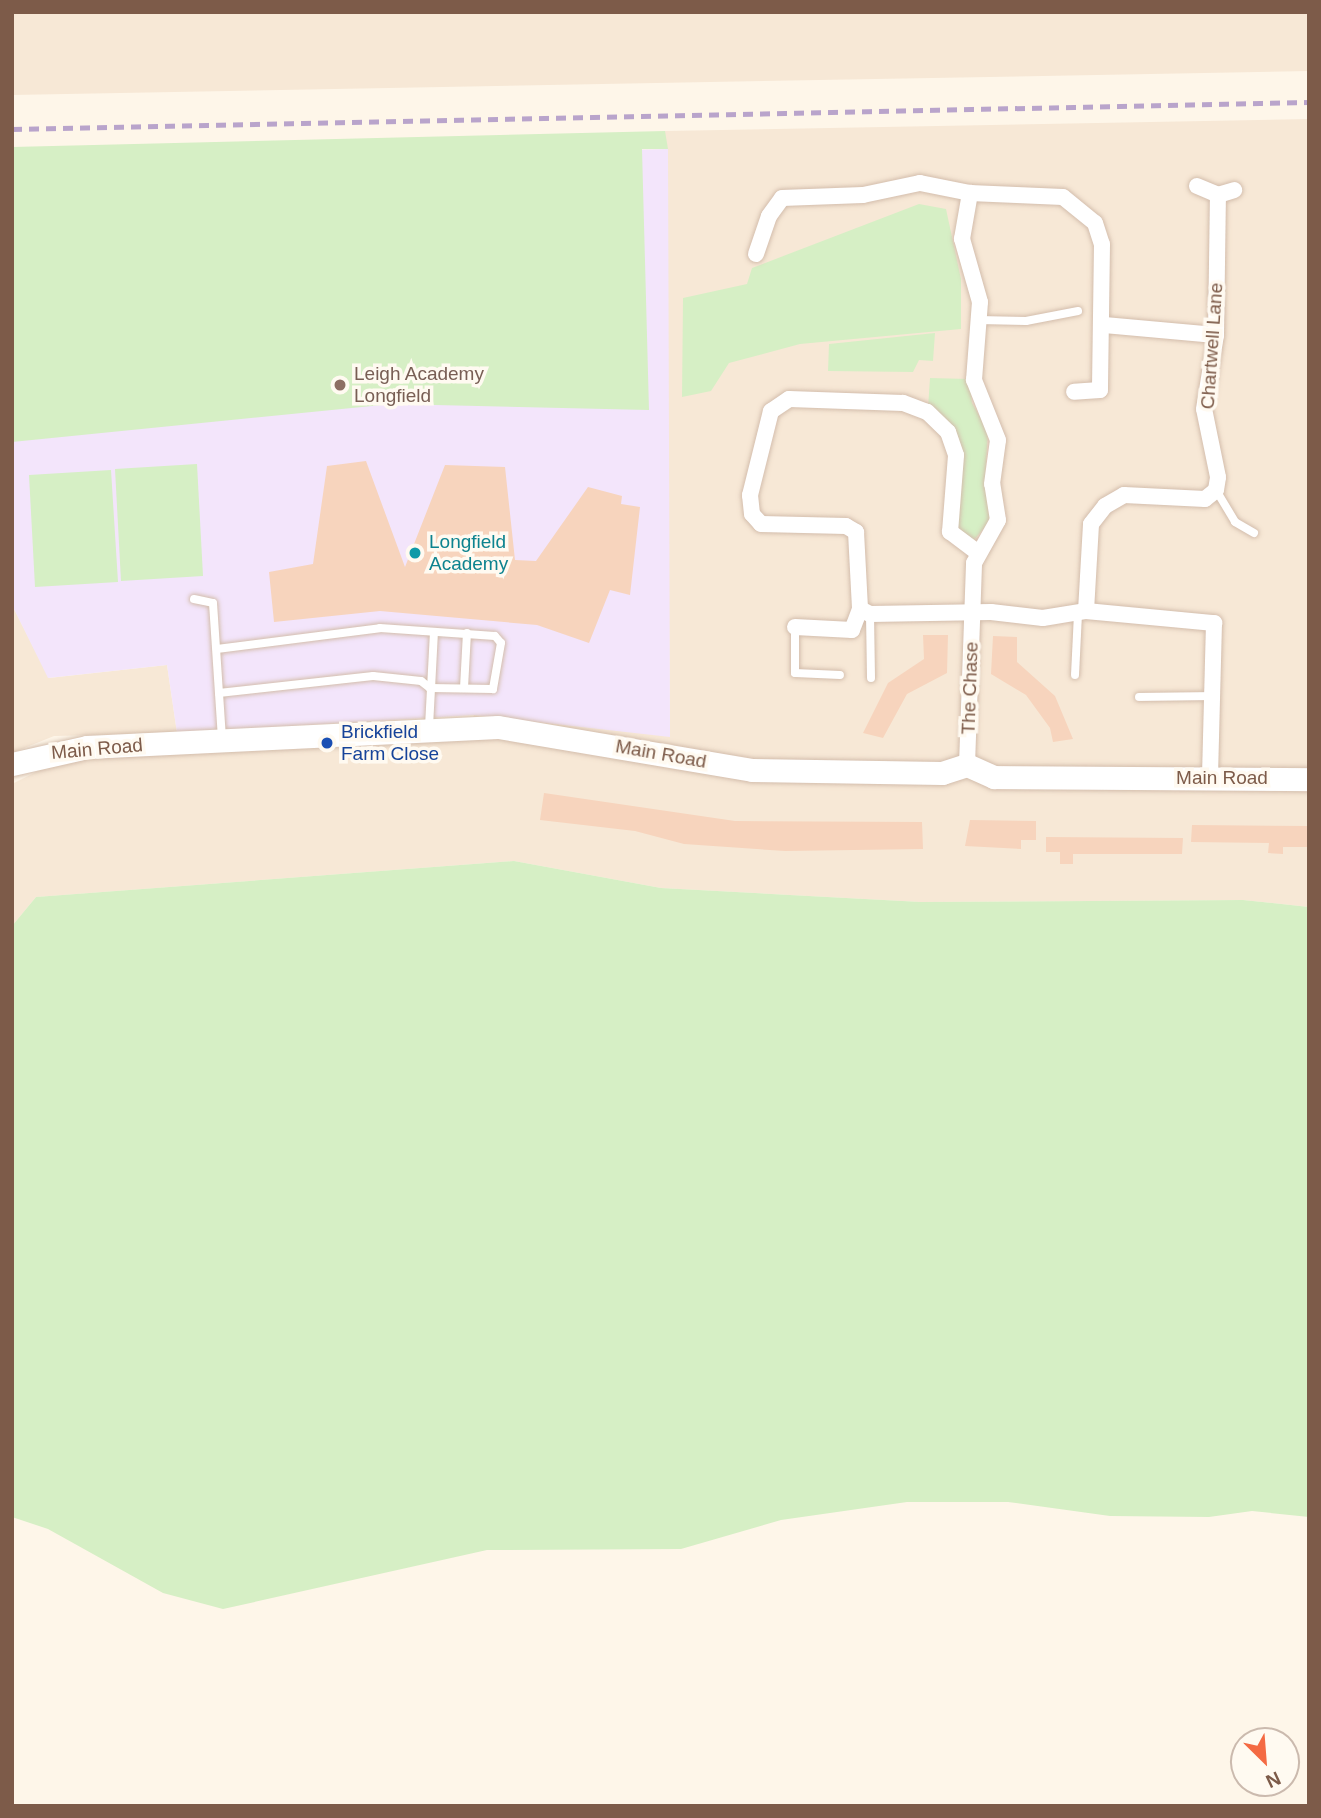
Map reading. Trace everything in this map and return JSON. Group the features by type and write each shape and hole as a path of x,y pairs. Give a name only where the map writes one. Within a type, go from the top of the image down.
{"main road":[{"name":"Main Road","path":"12,764 87,747 498,727 752,770 942,773 967,765 994,777 1309,779"}],"street":[{"path":"756,254 769,216 782,198 863,195 920,183 970,193 1063,197 1079,207 1095,223 1102,244 1104,325 1100,390 1074,392"},
{"path":"1197,186 1218,195 1234,190"},
{"path":"795,627 852,630 865,612 856,532 846,526 761,524 751,514 750,495 771,411 789,398 903,403 935,418 950,436 957,461 950,532 977,552 998,520 992,484 998,440 974,380 979,295 962,242 970,193"},
{"name":"Chartwell Lane","path":"1216,490 1219,477 1204,409 1216,335 1218,195"},
{"path":"1104,325 1216,335"},
{"path":"1082,612 1091,524 1105,506 1124,495 1205,499 1216,490"},
{"name":"The Chase","path":"967,765 972,612 977,552"},
{"path":"865,612 972,612 1043,618 1082,612 1214,622 1210,778"}],"lane":[{"path":"977,320 1026,321 1078,311"},
{"path":"1216,490 1235,522 1254,533"},
{"path":"194,599 213,603 222,741"},
{"path":"865,612 871,678"},
{"path":"1075,675 1082,612"},
{"path":"795,627 795,673 840,674"},
{"path":"217,649 380,628 495,636 501,652 497,687 430,688 421,681 373,676 219,693"},
{"path":"429,729 434,632"},
{"path":"464,688 467,633"},
{"path":"1139,697 1212,696"}],"shaded area":[{"path":"12,12 1309,12 1309,71 12,95"},
{"path":"1309,119 1309,907 1243,900 921,902 661,888 514,861 36,897 12,926 12,784 60,760 465,735 474,715 670,736 665,131"},
{"name":"Leigh Academy Longfield","path":"668,149 670,737 474,715 177,733 167,665 48,678 12,605 12,165"},
{"path":"12,605 49,678 167,665 177,733 54,736 12,753"}],"green space":[{"path":"665,131 668,149 642,149 649,410 392,404 12,442 12,147"},
{"path":"919,204 946,209 961,279 961,329 800,344 729,363 711,391 682,397 683,298 747,284 752,268"},
{"path":"935,333 933,361 919,360 913,372 828,371 829,344"},
{"path":"930,378 969,379 972,403 988,431 985,479 992,519 973,541 955,531 962,475 928,408"},
{"path":"197,464 203,576 121,581 115,469"},
{"path":"111,470 118,582 35,587 29,475"},
{"path":"514,861 661,888 921,902 1243,900 1309,907 1309,1517 1252,1511 1209,1517 1110,1516 1008,1502 907,1502 781,1520 681,1549 487,1550 223,1609 163,1593 48,1529 12,1517 12,926 36,897"}],"building":[{"name":"Longfield Academy","path":"366,461 405,567 445,465 505,467 515,560 536,561 588,487 622,496 621,504 640,507 630,595 610,590 589,643 537,625 380,611 274,622 269,572 313,564 327,466"},
{"path":"923,635 948,635 947,673 907,694 883,738 863,733 888,683 924,659"},
{"path":"993,636 1017,637 1017,662 1055,696 1073,739 1053,742 1050,728 1026,695 991,674"},
{"path":"544,793 735,821 922,822 923,849 785,851 684,844 635,831 540,820"},
{"path":"970,820 1036,821 1036,840 1021,840 1021,849 965,846"},
{"path":"1192,825 1309,826 1309,847 1283,847 1283,854 1268,853 1269,843 1191,842"},
{"path":"1046,837 1183,838 1182,854 1073,854 1073,864 1060,864 1060,852 1046,852"}],"railway":[{"path":"12,129 1309,102"}],"place":[{"name":"Leigh Academy Longfield","path":"340,385"},
{"name":"Longfield Academy","path":"415,553"},
{"name":"Brickfield Farm Close","path":"327,743"}]}
